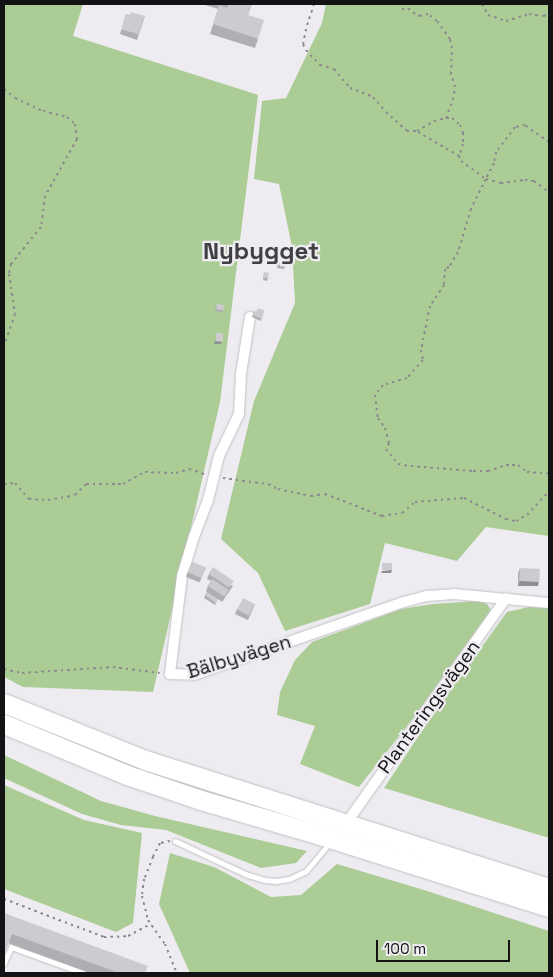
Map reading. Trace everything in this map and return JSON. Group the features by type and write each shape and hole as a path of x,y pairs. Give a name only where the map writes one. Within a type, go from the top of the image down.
{"highway":[{"path":"4,703 145,760 549,888"},
{"path":"4,724 110,768 201,800 320,834 549,907"}],"street":[{"name":"Bälbyvägen","path":"250,317 241,374 239,414 219,456 208,500 194,536 182,576 170,674 194,675 412,599 454,594 549,603"},
{"name":"Planteringsvägen","path":"352,815 506,598"}],"lane":[{"path":"175,841 245,874 276,881 289,879 306,871 326,847"},
{"path":"4,963 11,947 83,973"}],"path":[{"path":"314,4 303,44 320,65 334,70 357,93 373,97 407,131 417,131 434,121 452,118 460,125 463,133 464,144 459,156"},
{"path":"399,4 404,10 410,9 415,14 428,14 437,21 450,39 452,48 451,74 455,87 453,100 446,118"},
{"path":"482,4 488,15 506,22 529,14 549,14"},
{"path":"4,89 15,98 43,110 67,117 75,124 77,139 45,196 41,228 11,264 9,274 15,314 4,346"},
{"path":"549,142 525,125 515,127 496,152 494,164 471,209 458,252 450,267 445,269 444,285 430,306 422,350 423,360 406,378 384,385 374,399 378,418 385,428 389,443 386,449 398,464 473,471 488,471 506,465 518,465 527,472 549,473"},
{"path":"417,131 459,156 466,167 486,179 501,183 525,180 534,181 549,192"},
{"path":"4,484 15,483 29,499 48,500 75,495 86,484 123,484 145,472 176,473 189,469 214,478 268,484 278,489 311,496 325,494 382,516 402,513 415,502 464,498 506,519 516,521 527,515 549,491"},
{"path":"4,669 22,673 113,668 170,674"},
{"path":"175,841 160,844 144,879 142,901 151,924 165,944 177,973"},
{"path":"4,899 104,937 128,936 151,924"}],"green space":[{"path":"4,4 83,4 73,36 258,95 220,402 153,692 23,687 4,677"},
{"path":"326,4 549,4 549,536 486,527 457,561 385,543 370,604 285,631 258,573 221,539 254,401 295,303 292,247 279,184 254,179 262,101 286,98 322,23"},
{"path":"478,601 487,604 491,610 411,721 359,787 300,764 315,726 277,715 280,692 295,660 312,642 401,609 433,604"},
{"path":"529,607 549,608 549,838 384,788 434,713 507,612"},
{"path":"4,755 101,801 155,816 307,851 296,863 261,868 166,830 121,825 82,814 4,778"},
{"path":"4,785 84,820 142,833 133,923 116,932 4,889"},
{"path":"170,853 214,867 271,897 301,895 337,864 424,890 549,931 549,973 190,973 159,904"}],"building":[{"path":"229,4 252,4 248,15 264,20 258,39 213,24 219,5 227,8"},
{"path":"131,12 145,16 143,21 143,19 130,15"},
{"path":"126,14 143,19 139,34 122,29"},
{"path":"279,258 286,260 285,266 278,265"},
{"path":"264,272 269,273 268,278 263,278"},
{"path":"217,304 224,305 223,310 216,309"},
{"path":"257,308 264,310 262,319 253,315"},
{"path":"216,333 223,333 223,341 216,341"},
{"path":"192,562 206,568 202,578 188,572"},
{"path":"382,563 392,563 392,570 382,570"},
{"path":"213,567 234,581 229,588 209,574"},
{"path":"520,568 540,569 539,582 519,581"},
{"path":"212,579 229,590 224,597 208,586"},
{"path":"207,592 218,599 216,603 205,595"},
{"path":"243,598 255,604 249,615 237,610"},
{"path":"4,913 148,966 145,973 119,973 12,934 4,956"}],"district":[{"name":"Nybygget","path":"261,251"}]}
